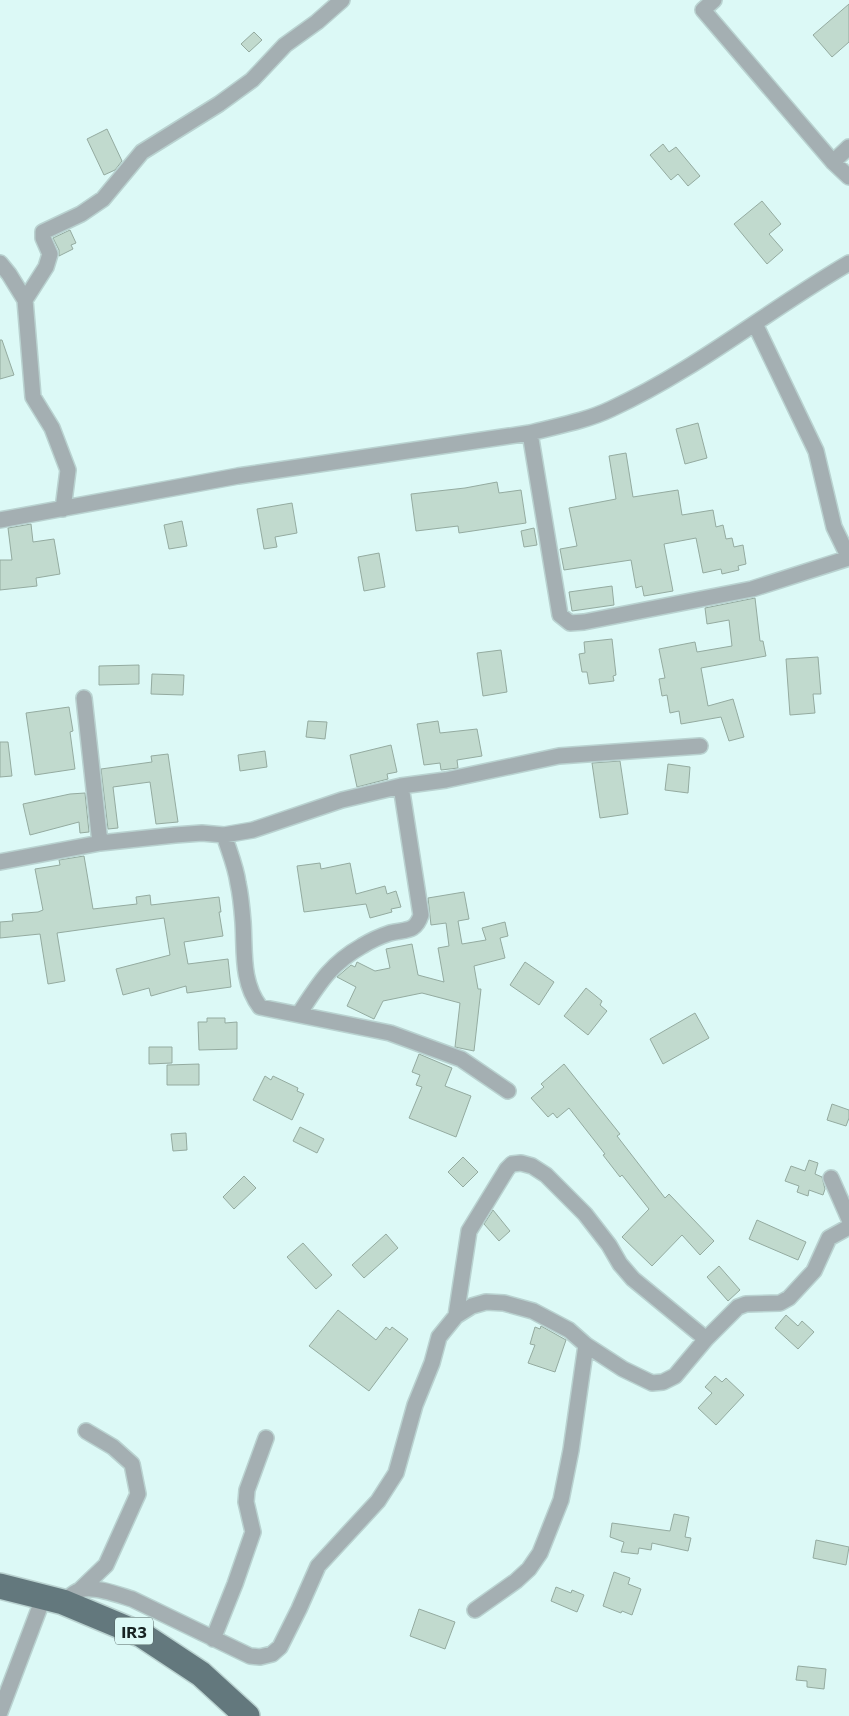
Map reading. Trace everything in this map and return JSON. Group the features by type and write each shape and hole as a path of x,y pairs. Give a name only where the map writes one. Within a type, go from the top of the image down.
{"main road":[{"name":"IR3","path":"0,1586 62,1596 142,1634 200,1674 248,1716"}],"street":[{"path":"25,300 46,267 50,254 43,238 43,232 81,214 103,199 142,152 219,104 252,80 285,45 317,22 342,0"},
{"path":"705,3 833,162 849,177"},
{"path":"833,162 849,147"},
{"path":"0,263 25,300 33,396 52,428 68,470 63,509"},
{"path":"0,520 238,476 530,433 569,424 609,410 652,388 847,270"},
{"path":"530,433 560,615 570,624 752,589 849,558 834,527 816,451 755,324"},
{"path":"84,698 100,844"},
{"path":"0,862 100,844 202,833 224,835 253,830 342,800 401,786 446,780 558,756 700,746"},
{"path":"299,1014 326,974 338,963 362,946 390,933 412,929 418,924 422,916 401,786"},
{"path":"224,835 238,882 248,984 252,996 260,1007 390,1034 461,1059 508,1092"},
{"path":"456,1316 469,1231 507,1169 512,1164 521,1163 532,1166 546,1175 585,1214 609,1244 620,1264 633,1279 706,1338"},
{"path":"831,1178 849,1219"},
{"path":"62,1596 93,1589 132,1599 250,1656 260,1657 272,1654 280,1647 318,1566 378,1501 396,1473 415,1405 432,1363 439,1337 456,1316 472,1306 486,1302 504,1303 532,1311 569,1330 586,1345 630,1372 652,1383 663,1382 675,1376 706,1338 738,1307 746,1304 780,1303 789,1298 814,1271 829,1238 849,1228"},
{"path":"475,1610 516,1581 529,1569 540,1553 561,1500 586,1345"},
{"path":"0,1712 62,1596 106,1565 138,1494 132,1464 112,1447 86,1431"},
{"path":"212,1639 235,1584 253,1532 246,1502 247,1490 266,1438"}],"building":[{"path":"849,4 849,42 832,57 813,35"},
{"path":"254,32 262,40 249,52 241,44"},
{"path":"107,129 122,161 115,170 104,175 87,139"},
{"path":"663,144 669,152 676,147 700,176 688,186 678,174 671,180 650,155"},
{"path":"762,201 781,224 769,234 783,250 767,264 734,224"},
{"path":"70,230 76,243 71,245 73,249 59,256 59,250 53,238"},
{"path":"0,340 2,340 14,375 0,379"},
{"path":"698,423 707,458 685,464 676,429"},
{"path":"626,453 633,497 678,490 682,515 713,510 716,527 723,525 726,539 732,538 734,547 743,545 746,564 738,566 739,570 722,574 721,569 703,573 696,538 664,544 673,591 644,596 642,586 636,588 631,560 564,570 560,549 577,546 569,508 616,499 609,456"},
{"path":"497,482 499,493 521,490 526,523 459,533 458,526 416,531 411,494 465,488"},
{"path":"292,503 297,533 275,537 277,547 264,549 257,509"},
{"path":"182,521 187,546 169,549 164,525"},
{"path":"31,524 33,542 54,539 60,574 36,578 37,586 0,590 0,560 12,560 8,528"},
{"path":"534,528 537,545 524,547 521,531"},
{"path":"379,553 385,587 364,591 358,557"},
{"path":"612,586 614,605 572,611 569,592"},
{"path":"755,598 760,641 763,641 766,656 701,668 708,706 733,699 744,737 729,741 721,717 681,724 679,711 670,713 667,695 662,696 659,679 665,678 659,649 695,642 697,652 732,646 729,620 707,624 705,608"},
{"path":"612,639 616,675 613,676 614,681 589,684 587,672 582,672 579,654 585,653 584,642"},
{"path":"501,650 507,692 483,696 477,653"},
{"path":"818,657 821,694 813,694 815,713 790,715 786,659"},
{"path":"139,665 139,684 99,685 99,666"},
{"path":"152,674 184,675 183,695 151,694"},
{"path":"69,707 73,731 70,732 75,769 35,775 26,713"},
{"path":"308,721 327,722 325,739 306,737"},
{"path":"438,721 440,733 477,729 482,756 457,760 458,768 441,770 440,763 424,765 417,724"},
{"path":"0,742 8,742 12,776 0,777"},
{"path":"391,745 397,772 387,774 388,779 357,787 350,755"},
{"path":"265,751 267,767 240,771 238,755"},
{"path":"168,754 178,822 156,824 150,782 113,787 118,828 108,829 101,769 152,762 151,756"},
{"path":"620,761 628,814 600,818 592,763"},
{"path":"668,764 690,767 688,793 665,790"},
{"path":"85,793 89,832 80,833 79,822 30,835 23,804 70,794"},
{"path":"84,856 93,909 137,904 136,897 150,895 151,905 219,897 221,912 219,912 223,936 184,942 188,964 228,959 231,987 187,993 186,986 151,996 149,988 123,995 116,969 170,955 164,918 57,933 65,981 48,984 40,934 0,938 0,922 13,921 12,914 43,910 35,869 60,865 59,860"},
{"path":"320,863 321,869 350,863 356,894 385,886 387,894 396,891 401,907 391,909 392,912 370,918 366,904 304,912 297,866"},
{"path":"464,892 469,919 458,921 462,944 486,940 482,928 505,922 508,936 500,938 505,958 474,966 478,989 481,989 474,1051 455,1047 460,1003 422,993 383,1001 374,1019 347,1006 356,987 337,977 351,965 355,967 357,962 375,971 390,968 386,949 412,944 418,975 444,982 438,948 449,946 446,923 431,925 428,898"},
{"path":"525,962 554,982 539,1005 510,985"},
{"path":"586,988 602,1001 600,1005 607,1011 588,1035 564,1016"},
{"path":"695,1013 709,1038 663,1064 650,1039"},
{"path":"207,1018 225,1018 225,1023 237,1022 237,1049 199,1050 198,1022 207,1022"},
{"path":"149,1047 172,1047 172,1063 149,1064"},
{"path":"419,1054 452,1068 445,1086 471,1096 456,1137 409,1118 422,1087 416,1085 420,1075 412,1072"},
{"path":"199,1064 199,1085 167,1085 167,1065"},
{"path":"564,1064 620,1134 617,1136 665,1198 669,1194 714,1241 700,1255 682,1235 652,1266 622,1237 649,1209 622,1175 620,1177 603,1155 605,1154 569,1108 557,1118 553,1113 548,1117 531,1098 544,1087 541,1084"},
{"path":"265,1076 271,1080 273,1076 298,1088 297,1091 304,1094 292,1120 253,1100"},
{"path":"832,1104 849,1110 846,1126 827,1120"},
{"path":"300,1127 324,1139 317,1153 293,1141"},
{"path":"186,1133 187,1150 173,1151 171,1134"},
{"path":"463,1157 478,1172 463,1187 448,1172"},
{"path":"809,1160 818,1163 815,1174 822,1177 825,1189 823,1195 809,1190 808,1196 797,1192 799,1186 785,1181 791,1166 805,1171"},
{"path":"244,1176 256,1188 234,1209 223,1197"},
{"path":"493,1210 510,1231 499,1241 484,1224"},
{"path":"757,1220 806,1242 798,1260 749,1239"},
{"path":"386,1234 398,1248 364,1278 352,1265"},
{"path":"303,1243 332,1275 316,1289 287,1257"},
{"path":"719,1266 740,1290 728,1301 707,1277"},
{"path":"338,1310 376,1340 386,1327 390,1330 392,1327 408,1339 369,1391 309,1346"},
{"path":"786,1315 798,1326 802,1321 814,1332 798,1349 775,1328"},
{"path":"541,1326 566,1340 555,1372 528,1363 535,1345 530,1344 535,1327 540,1329"},
{"path":"715,1376 722,1382 726,1378 744,1395 716,1425 698,1408 712,1393 705,1387"},
{"path":"674,1514 689,1517 685,1537 691,1538 688,1551 652,1543 651,1550 639,1548 638,1554 621,1552 624,1542 610,1537 612,1523 670,1531"},
{"path":"816,1540 849,1547 846,1565 813,1558"},
{"path":"614,1572 630,1578 628,1584 641,1589 632,1615 603,1606"},
{"path":"556,1587 571,1593 572,1590 584,1595 577,1612 551,1601"},
{"path":"419,1609 455,1622 445,1649 410,1636"},
{"path":"798,1666 826,1669 824,1689 807,1687 807,1681 796,1680"}]}
